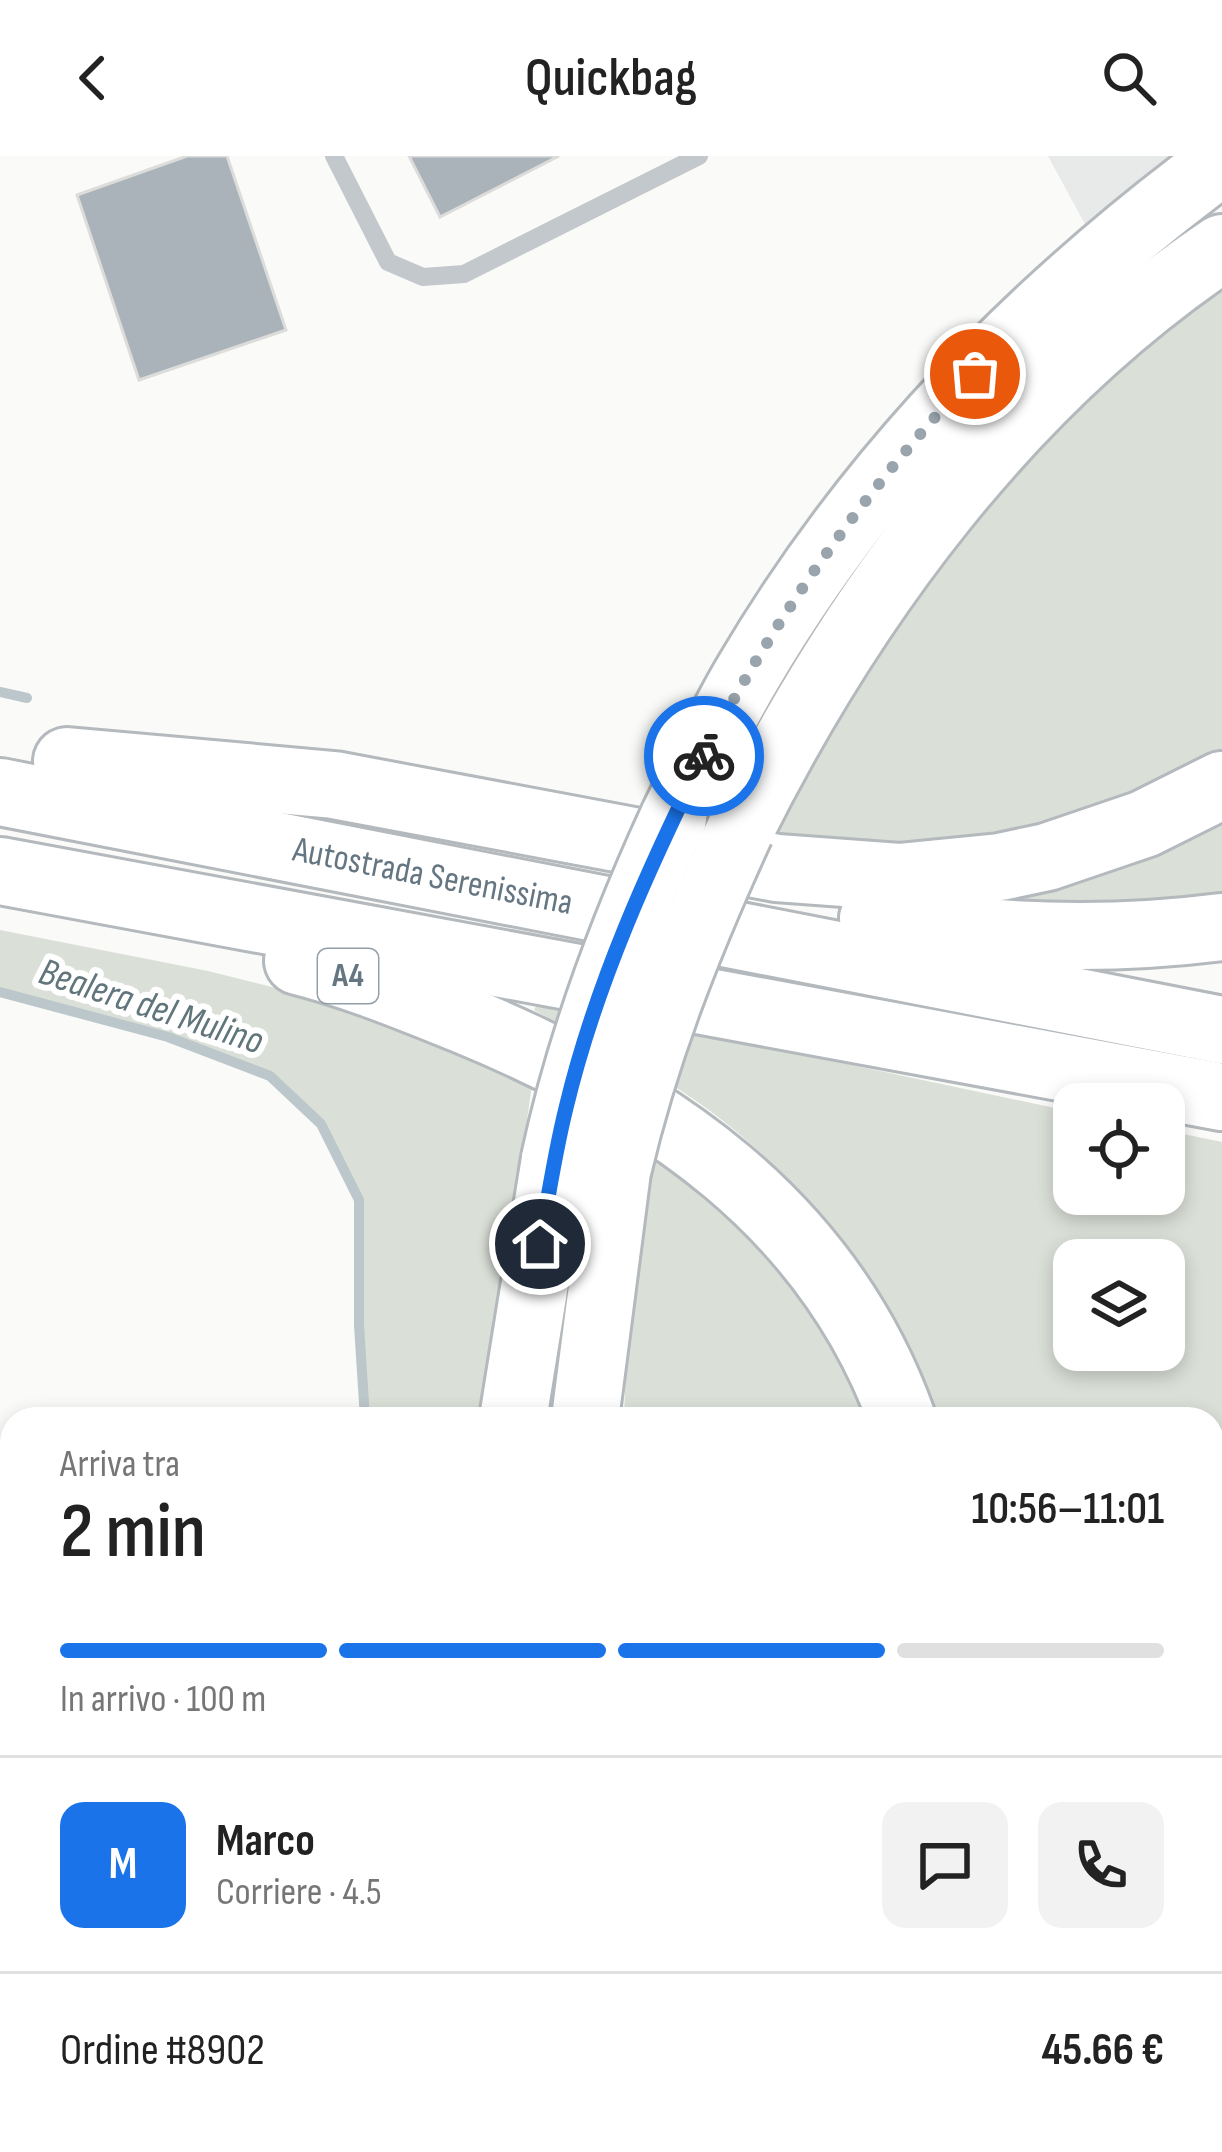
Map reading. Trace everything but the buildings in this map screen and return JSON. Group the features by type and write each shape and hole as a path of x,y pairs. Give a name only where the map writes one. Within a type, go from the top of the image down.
{"highway":[{"path":"602,1407 586,1165 567,1104 605,987 673,819 748,672 800,593 949,402 1059,292 1222,161"},
{"path":"517,1407 586,1165 653,1037 740,830 820,684 871,605 948,502 1035,405 1089,354 1222,248"},
{"path":"0,748 950,931 1128,937 1222,927"},
{"path":"67,761 334,784 777,868 898,877 1000,867 1047,857 1144,824 1222,784"},
{"name":"Autostrada Serenissima","path":"0,792 1222,1030"},
{"name":"Autostrada Serenissima","path":"0,872 1222,1097"},
{"name":"A4","path":"0,896 140,923 319,966 505,1036 608,1087 670,1126 753,1191 784,1223 824,1270 897,1407"},
{"path":"585,1407 596,1314"}],"lane":[{"path":"334,156 388,262 423,277 464,274 699,156"}],"shaded area":[{"path":"1048,156 1173,156 1086,226"},
{"path":"1222,284 1222,764 992,851 760,847 854,680 977,511 1118,367"},
{"path":"1222,811 1222,900 1024,908 1021,885"},
{"path":"0,930 208,971 343,1005 533,1078 486,1407 368,1407 362,1325 362,1200 323,1121 273,1073 170,1034 0,988"},
{"path":"540,999 1053,1108 1053,1215 1185,1215 1185,1134 1222,1142 1222,1407 932,1407 893,1321 833,1230 758,1150 672,1085 534,1010"},
{"path":"656,1149 793,1272 866,1407 624,1407 630,1262"}],"waterway":[{"name":"Bealera del Mulino","path":"0,692 27,698"},
{"name":"Bealera del Mulino","path":"0,992 168,1037 270,1076 321,1124 359,1200 364,1407"}],"way so far":[{"path":"704,756 748,672 800,593 892,470 975,374"}],"route":[{"path":"540,1244 567,1104 586,1042 643,885 704,756"}]}
